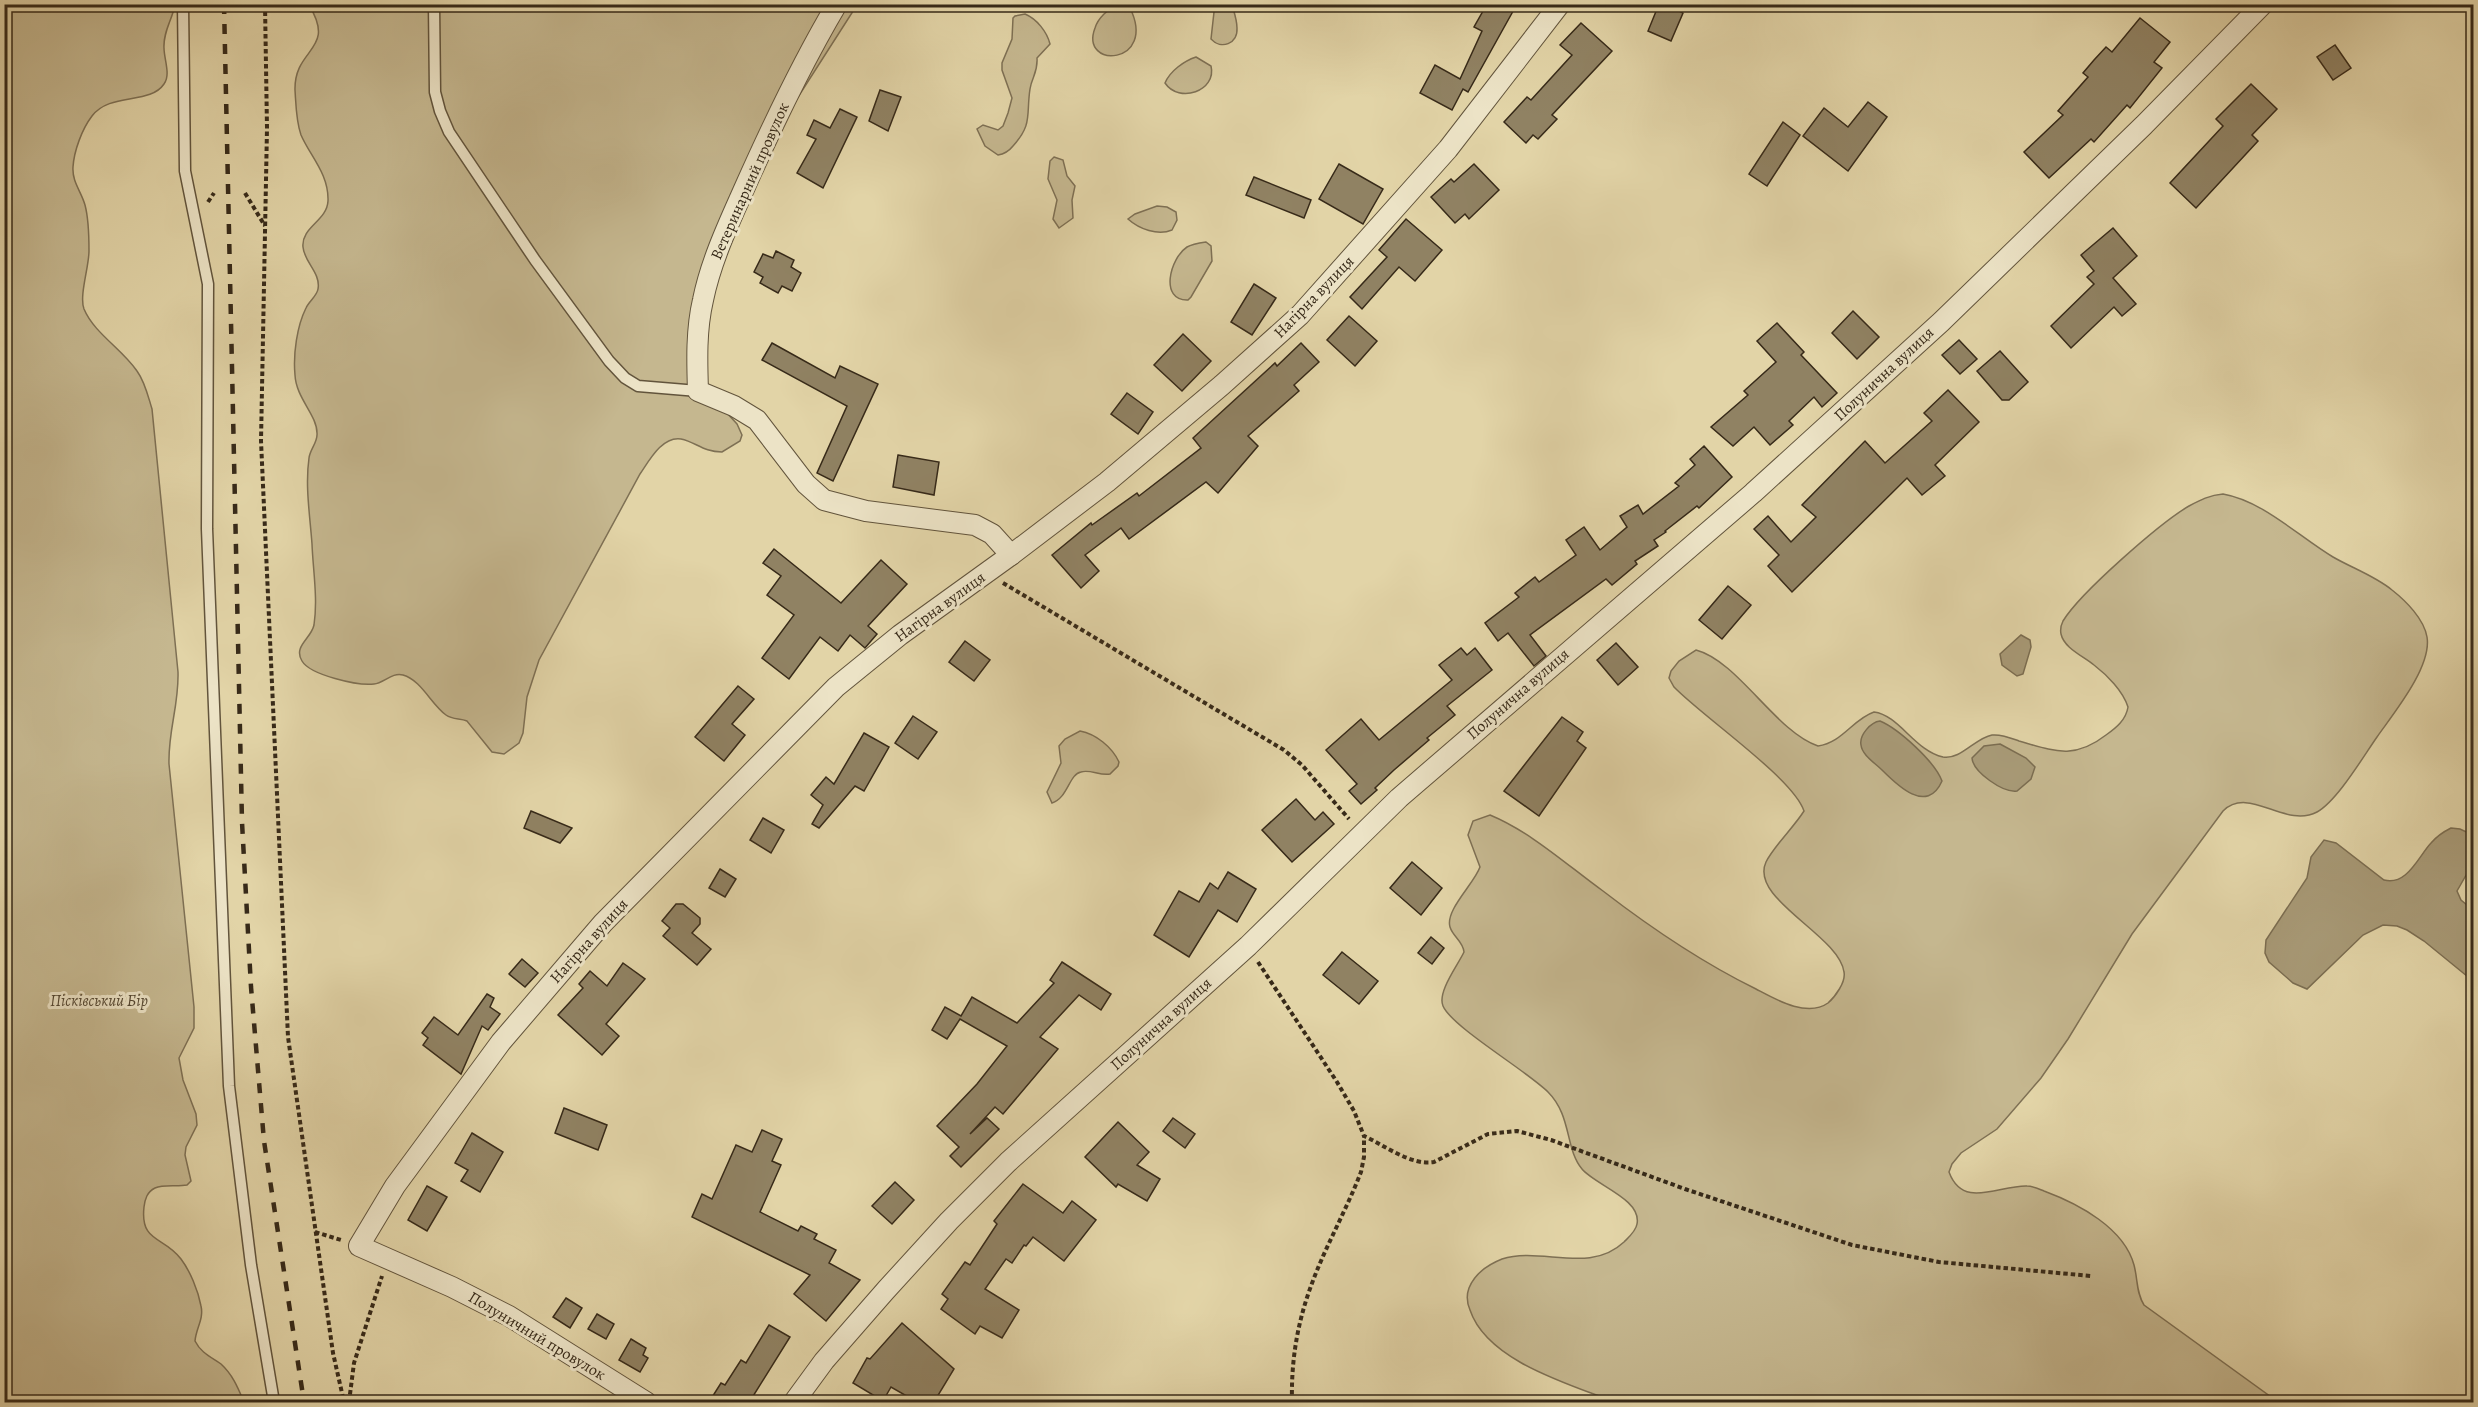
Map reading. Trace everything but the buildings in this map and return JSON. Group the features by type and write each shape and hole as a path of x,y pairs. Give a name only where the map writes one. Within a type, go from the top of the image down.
{"street":[{"name":"Ветеринарний провулок","path":"698,392 697,355 702,301 717,251 778,117 837,4"},
{"name":"Нагірна вулиця","path":"359,1246 395,1186 501,1042 603,923 836,687 900,635 1011,555 1125,467 1300,315 1448,149 1560,4"},
{"name":"Полунична вулиця","path":"794,1402 824,1360 949,1221 1065,1109 1248,946 1361,833 1435,766 1773,475 1941,322 2144,125 2263,4"},
{"path":"698,392 734,406 757,420 806,484 824,500 866,511 975,525 992,534 1011,555"},
{"name":"Полуничний провулок","path":"359,1246 452,1287 509,1316 646,1402"}],"lane":[{"path":"183,4 185,171 208,284 208,540 229,1086 251,1265 274,1402"},
{"path":"434,4 435,86 440,111 449,132 501,211 596,342 625,378 638,386 698,392"}],"path":[{"path":"265,4 265,226 261,441 287,1025 333,1353 344,1402"},
{"path":"245,194 265,226"},
{"path":"988,572 1112,649 1222,711 1284,750 1326,791 1361,833"},
{"path":"1248,946 1338,1082 1354,1111 1364,1136 1361,1172 1315,1276 1303,1311 1293,1359 1292,1402"},
{"path":"1364,1136 1411,1159 1427,1163 1434,1162 1488,1134 1506,1131 1525,1132 1810,1233 1852,1245 1939,1262 2091,1276"},
{"path":"315,1232 359,1246"},
{"path":"350,1402 354,1364 379,1290 386,1258"}],"green space":[{"name":"Пісківський Бір","path":"5,4 175,5 164,42 167,72 164,84 149,94 109,104 92,116 79,140 73,172 85,205 88,228 89,258 83,297 84,309 94,326 137,371 152,409 178,672 169,764 194,1007 194,1028 179,1058 183,1080 196,1114 197,1125 186,1147 185,1155 191,1181 187,1185 162,1186 152,1190 145,1201 144,1219 149,1233 174,1252 188,1269 196,1287 202,1311 195,1341 203,1352 221,1364 229,1373 244,1402 5,1402"},
{"path":"309,5 857,5 791,108 753,150 691,374 737,424 742,435 740,441 722,452 710,450 686,440 674,439 662,445 652,456 539,660 527,697 523,733 519,743 504,754 492,752 467,721 446,715 421,687 403,675 395,675 374,684 346,681 314,671 302,661 300,656 301,647 314,625 316,605 308,501 308,469 317,433 314,420 296,383 296,340 307,305 318,289 317,278 304,252 303,240 327,208 328,201 325,182 301,135 296,113 296,76 317,41 316,20"},
{"path":"1117,5 1130,8 1136,27 1134,41 1127,50 1117,55 1106,55 1098,51 1093,42 1095,28 1104,14"},
{"path":"1212,5 1232,5 1237,34 1228,44 1219,44 1211,39 1214,12"},
{"path":"1025,14 1041,26 1050,44 1037,58 1024,131 1010,149 998,155 985,146 977,129 983,125 998,130 1003,126 1012,98 1002,70 1002,63 1012,39 1013,18"},
{"path":"1196,57 1211,66 1208,82 1196,92 1179,93 1171,89 1165,83 1170,74 1182,64"},
{"path":"1054,157 1063,160 1067,176 1075,186 1072,200 1073,218 1059,228 1053,219 1057,200 1048,179 1050,161"},
{"path":"1157,206 1167,207 1176,212 1177,220 1172,230 1149,231 1128,219 1135,214"},
{"path":"1206,242 1211,246 1212,261 1191,297 1188,300 1179,298 1173,294 1170,287 1172,269 1176,260 1187,247"},
{"path":"2223,494 2266,511 2320,549 2378,580 2397,594 2414,611 2425,630 2427,649 2424,662 2410,690 2349,778 2333,798 2317,812 2305,816 2292,815 2256,804 2244,803 2233,804 2223,811 2132,934 2068,1039 2041,1078 1997,1129 1961,1153 1949,1172 1955,1183 1963,1190 1972,1193 2031,1186 2058,1196 2098,1219 2121,1240 2129,1252 2144,1305 2278,1402 1615,1402 1532,1368 1511,1357 1493,1343 1479,1328 1468,1302 1469,1288 1482,1270 1502,1259 1517,1256 1596,1257 1610,1252 1624,1242 1634,1231 1637,1215 1625,1200 1582,1169 1573,1152 1561,1111 1548,1092 1460,1025 1443,1006 1445,986 1464,952 1462,945 1451,930 1450,920 1456,905 1480,867 1468,835 1473,821 1490,815 1520,830 1658,931 1736,979 1791,1005 1811,1009 1820,1007 1831,1000 1842,985 1844,972 1839,958 1770,890 1764,876 1766,862 1804,811 1796,797 1766,765 1674,687 1669,678 1671,671 1679,661 1696,650 1712,657 1742,682 1787,727 1818,746 1841,736 1874,712 1891,719 1924,748 1943,757 1956,755 1992,735 2006,736 2053,750 2074,751 2084,748 2095,743 2117,726 2123,720 2128,707 2109,678 2066,643 2061,632 2063,621 2103,577 2159,527 2193,504"},
{"path":"1080,731 1098,738 1108,746 1119,762 1118,766 1110,774 1088,771 1077,774 1062,796 1052,803 1047,792 1061,763 1059,746 1065,739"}],"shaded area":[{"path":"2021,635 2030,640 2031,647 2023,674 2017,676 2002,665 2000,654"},
{"path":"1880,721 1906,738 1932,765 1942,781 1936,791 1928,796 1912,794 1896,783 1866,755 1861,745 1862,737 1870,726"},
{"path":"2000,744 2026,758 2035,767 2031,779 2017,791 2004,789 1997,785 1983,775 1974,764 1972,758 1984,746"},
{"path":"2451,828 2473,835 2473,863 2457,891 2461,900 2473,910 2473,981 2424,941 2397,926 2383,925 2363,935 2307,989 2293,983 2269,962 2265,953 2266,940 2307,878 2311,857 2324,840 2336,843 2384,880 2392,881 2406,875 2433,841"}],"railway":[{"path":"224,4 242,822 251,987 264,1141 304,1402"}]}
